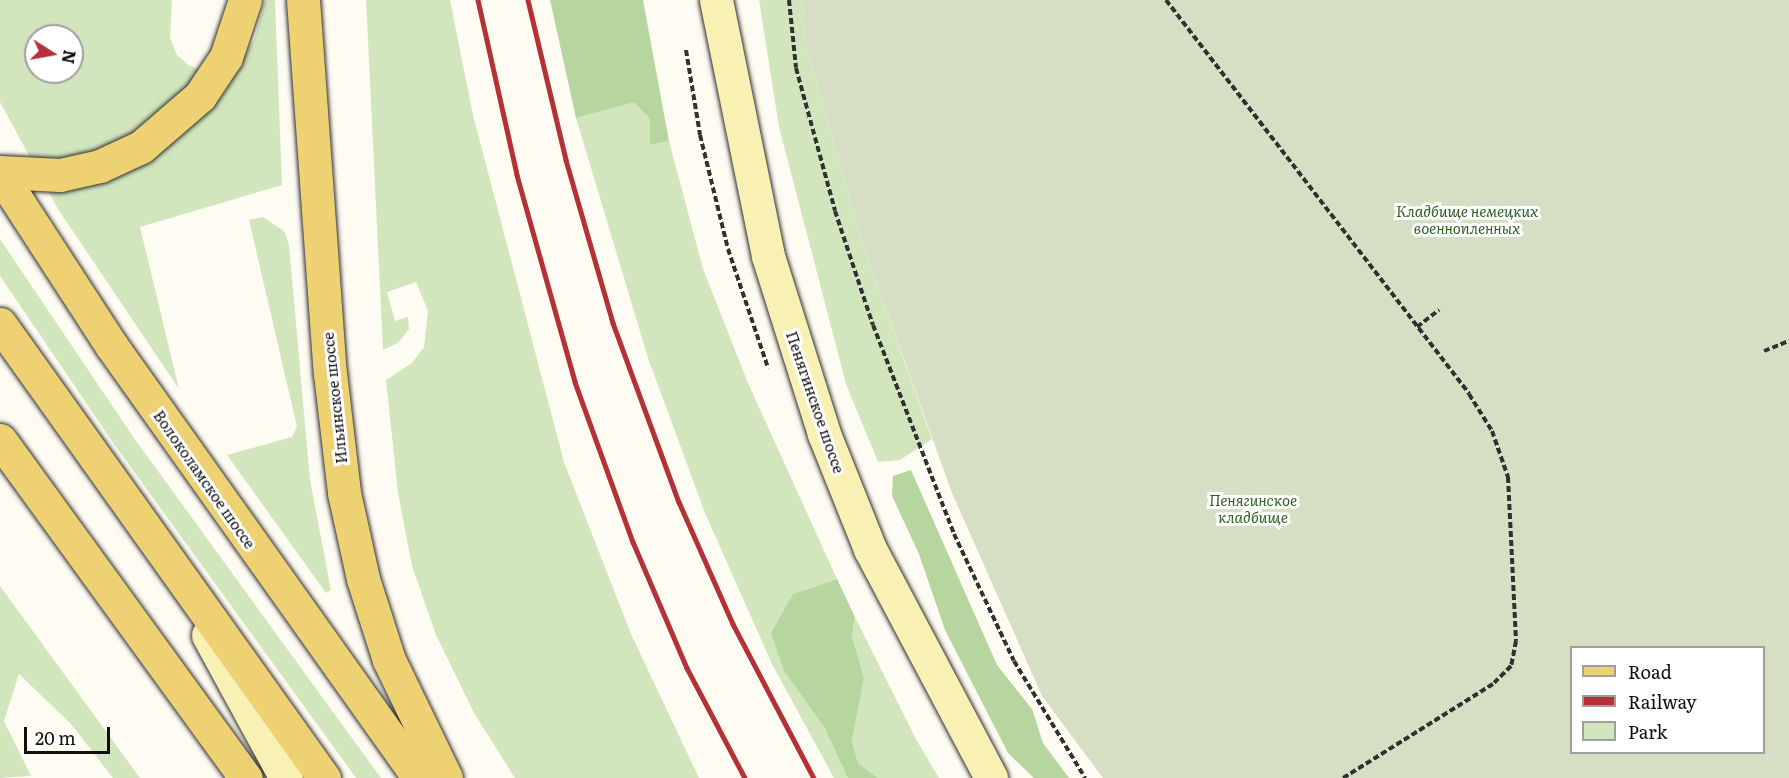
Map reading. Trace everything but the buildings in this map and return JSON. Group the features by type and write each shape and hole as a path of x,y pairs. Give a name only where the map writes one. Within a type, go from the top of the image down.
{"main road":[{"path":"0,173 60,175 100,166 141,147 201,96 226,57 245,0"},
{"name":"Ильинское шоссе","path":"303,0 330,374 344,493 363,579 389,660 446,778"},
{"path":"308,0 308,51"},
{"name":"Пенягинское шоссе","path":"716,0 768,256 824,434 870,549 991,778"},
{"name":"Волоколамское шоссе","path":"0,173 111,345 419,778"},
{"path":"0,324 178,578 324,778"},
{"path":"0,440 246,778"},
{"path":"178,578 286,778"}],"path":[{"path":"789,0 796,68 835,211 873,325 954,534 1019,671 1085,778"},
{"path":"1166,0 1417,327 1492,431 1509,477 1516,641 1511,666 1493,684 1343,778"},
{"path":"1417,327 1438,310"},
{"path":"1764,351 1789,341"}],"green space":[{"path":"0,0 172,0 170,38 177,55 188,65 229,81 255,38 265,0 275,0 282,185 140,227 179,389 58,209 0,102"},
{"path":"366,0 450,0 473,115 564,462 631,634 699,778 515,778 474,713 436,635 412,566 398,493 386,380 412,363 424,347 428,311 416,282 387,292 395,321 408,317 409,329 398,343 383,350"},
{"path":"550,0 643,0 669,141 650,145 650,119 634,102 576,118"},
{"path":"759,0 803,0 805,42 864,248 932,439 900,460 878,462 846,384 779,127"},
{"name":"Пенягинское кладбище","path":"803,0 1789,0 1789,778 1103,778 1042,696 952,493 864,248 805,42"},
{"path":"634,101 650,119 650,145 669,141 703,269 748,383 837,579 793,594 785,673 824,727 848,778 834,778 772,664 705,513 648,358 576,118"},
{"path":"263,217 284,231 289,245 310,480 331,590 326,593 227,455 292,437 297,427 249,220"},
{"path":"0,239 134,438 381,778 356,778 114,444 0,276"},
{"path":"911,470 997,665 1032,709 1043,743 1069,778 1034,778 1008,753 945,630 919,554 892,496 893,476"},
{"path":"837,579 855,617 852,636 864,678 852,741 858,763 878,778 848,778 824,727 785,673 771,633 793,594"},
{"path":"0,586 140,778 113,778 71,724 19,674 4,721 31,776 0,778"},
{"path":"855,617 917,741 939,778 878,778 858,763 852,741 864,678 852,636"}],"railway":[{"path":"478,0 517,175 575,382 633,542 687,668 745,778"},
{"path":"528,0 566,160 613,323 679,502 733,624 814,778"}],"park label":[{"name":"Кладбище немецких военнопленных","path":"1467,218"}]}
